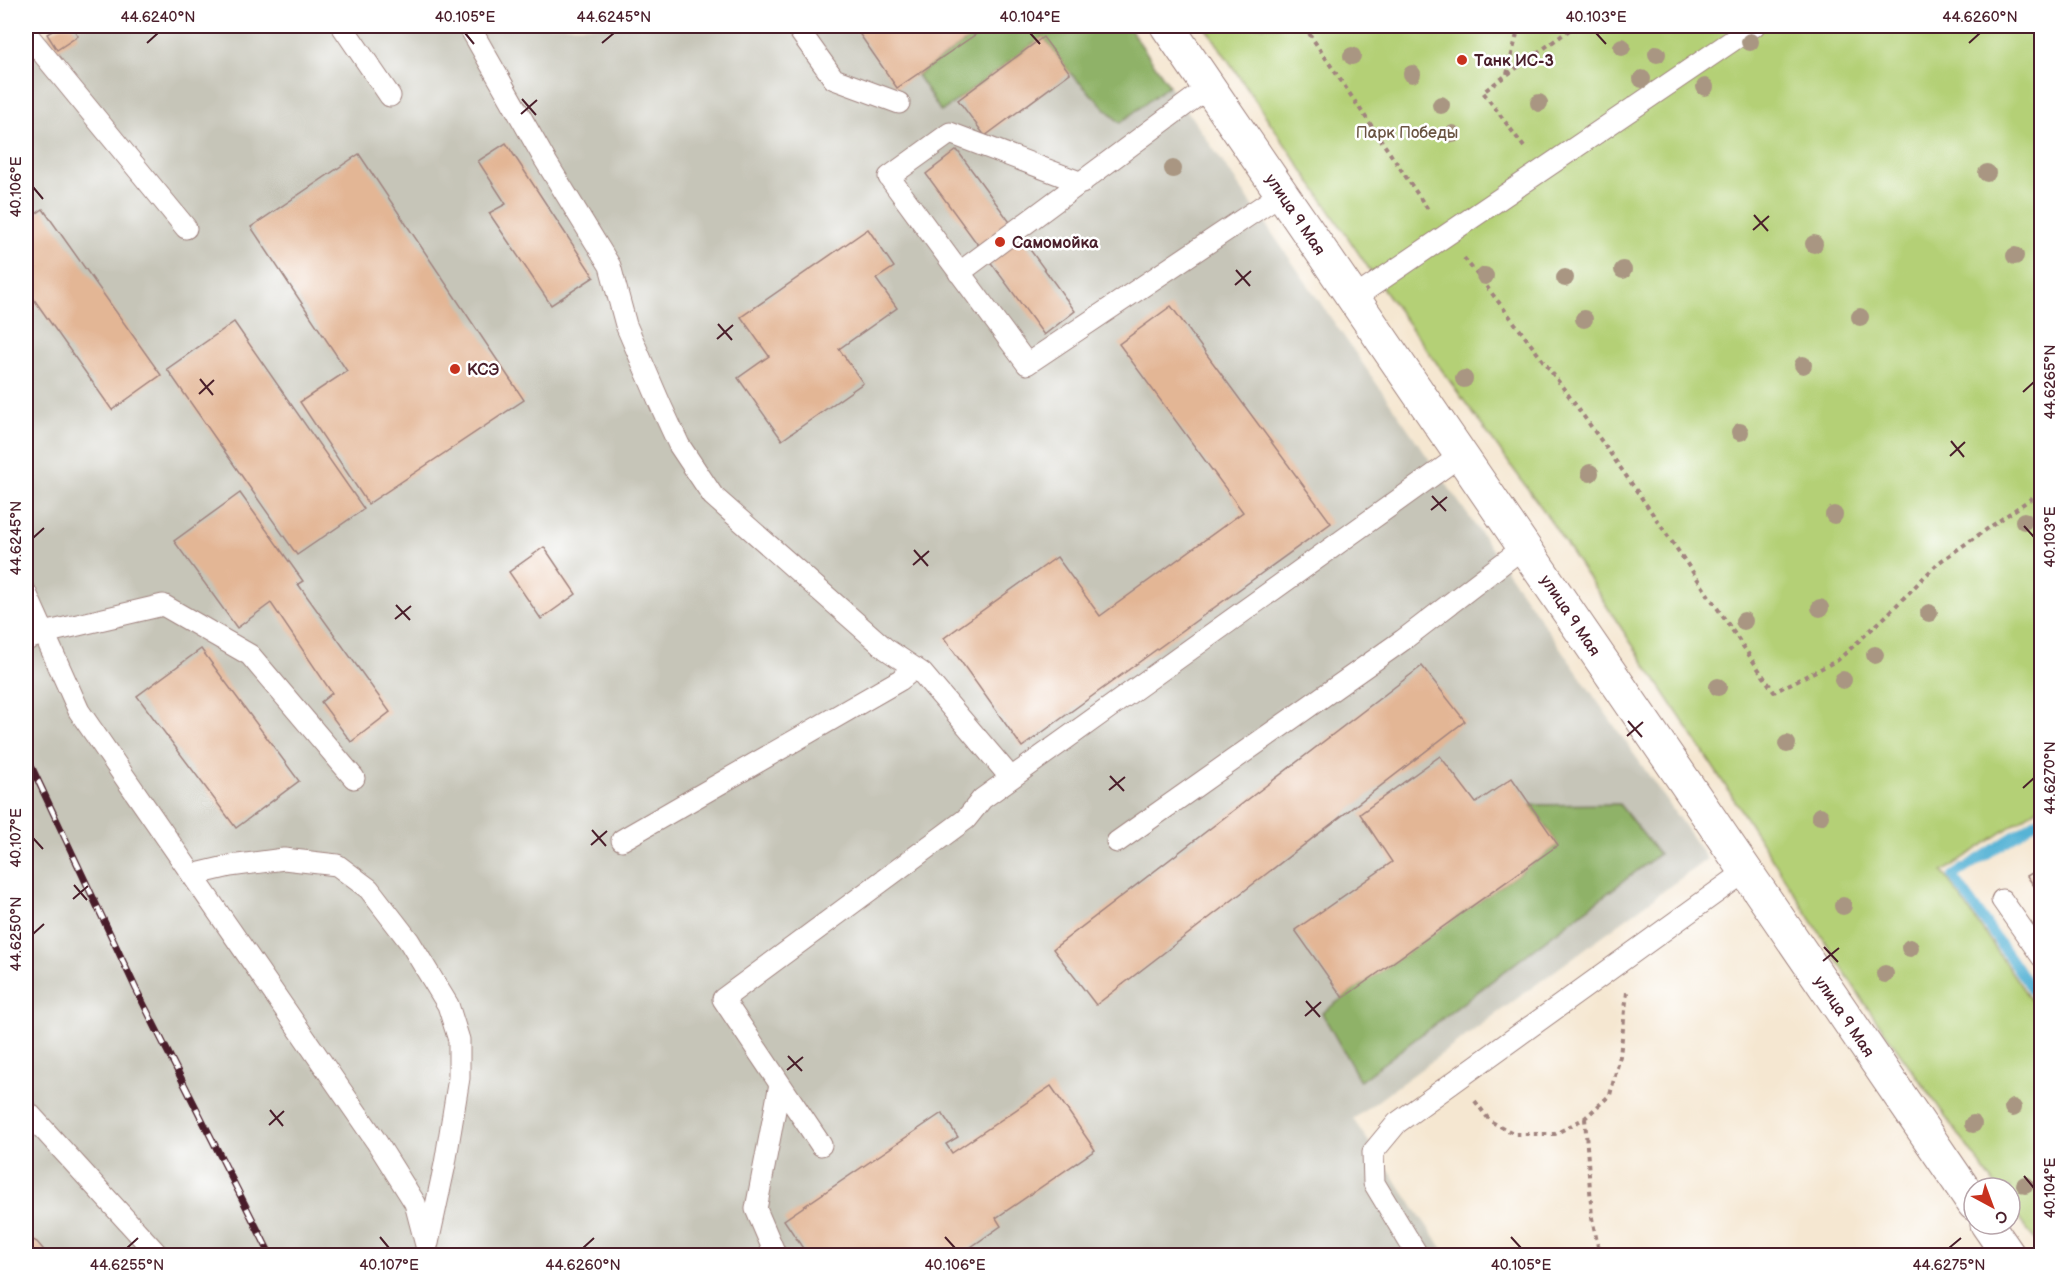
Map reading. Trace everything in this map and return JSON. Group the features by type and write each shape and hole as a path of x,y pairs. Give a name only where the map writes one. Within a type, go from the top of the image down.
{"street":[{"name":"улица 9 Мая","path":"1167,26 1962,1186"},
{"path":"1995,1236 2009,1256"}],"lane":[{"path":"342,26 390,96"},
{"path":"469,26 545,160 610,266 626,325 661,406 679,445 712,496 886,649 922,673 1011,778"},
{"path":"796,26 834,79 899,103"},
{"path":"1354,298 1754,26"},
{"path":"26,33 186,228"},
{"path":"959,273 1209,87"},
{"path":"1082,183 950,133 889,177 1027,364 1282,192"},
{"path":"821,1145 723,999 966,819 982,799 1461,455"},
{"path":"1117,842 1403,640 1524,547"},
{"path":"26,593 35,636 79,711 376,1141 415,1203 427,1252"},
{"path":"35,636 163,605 250,655 354,778"},
{"path":"622,840 900,681 915,668"},
{"path":"192,875 230,866 284,860 337,865 369,889 409,941 448,1005 459,1040 459,1078 427,1252"},
{"path":"1418,1256 1374,1183 1373,1152 1397,1123 1746,870"},
{"path":"2002,900 2042,957"},
{"path":"776,1256 756,1209 780,1084"},
{"path":"26,1110 159,1256"}],"path":[{"path":"1304,26 1446,236 1503,307 1611,453 1774,692 1838,660 1885,617 1938,563 2042,491"},
{"path":"1507,74 1519,26"},
{"path":"1542,170 1483,92 1575,26"},
{"path":"1459,1078 1490,1121 1515,1134 1555,1134 1585,1118 1610,1095 1620,1056 1632,953"},
{"path":"1585,1118 1592,1218 1600,1256"}],"shaded area":[{"path":"61,26 1128,26 1707,859 1353,1119 1447,1255 26,1256 26,48"}],"green space":[{"path":"979,26 1128,26 1169,85 1120,123 1070,73 1043,37 941,112 917,75 982,30"},
{"name":"Парк Победы","path":"1205,26 2041,26 2041,806 1943,872 2041,1015 2041,1248 2022,1222 2022,1176 1988,1176 1869,1010 1721,779 1546,514 1378,282"},
{"path":"1619,804 1659,854 1360,1081 1322,1013 1558,845 1531,805"}],"building":[{"path":"61,26 72,26 78,36 57,50 47,34"},
{"path":"854,26 979,26 982,30 897,88"},
{"path":"1043,37 1070,73 985,136 958,100"},
{"path":"506,143 594,277 551,305 489,213 506,204 478,161"},
{"name":"Самомойка","path":"957,150 1075,311 1044,335 926,174"},
{"path":"359,154 524,400 368,504 300,402 347,371 251,227"},
{"path":"43,209 161,375 112,410 26,288 26,221"},
{"path":"868,229 894,267 876,279 897,308 839,349 863,383 782,440 738,378 769,356 741,317"},
{"path":"1171,306 1331,523 1022,747 944,638 1057,557 1100,616 1243,512 1119,344"},
{"path":"234,322 364,509 297,555 167,369"},
{"path":"240,493 303,581 298,584 390,712 351,742 321,702 332,693 271,603 237,628 174,541"},
{"path":"544,547 576,594 541,619 509,572"},
{"path":"201,649 299,781 236,828 137,696"},
{"path":"1422,666 1465,721 1096,1005 1053,949"},
{"path":"1440,756 1476,803 1512,778 1558,845 1343,998 1295,930 1392,862 1360,814"},
{"path":"2042,867 2042,897 2027,876"},
{"path":"1051,1086 1095,1150 996,1218 1001,1226 958,1256 808,1256 784,1220 942,1113 958,1137 946,1144 952,1153"},
{"path":"26,1236 37,1242 49,1256 26,1256"}],"waterway":[{"path":"2042,818 1953,876 2042,1004"}],"railway":[{"path":"26,755 136,989 271,1256"}],"place":[{"name":"Танк ИС-3","path":"1462,60"},
{"name":"Самомойка","path":"1000,242"},
{"name":"КСЭ","path":"455,369"}]}
